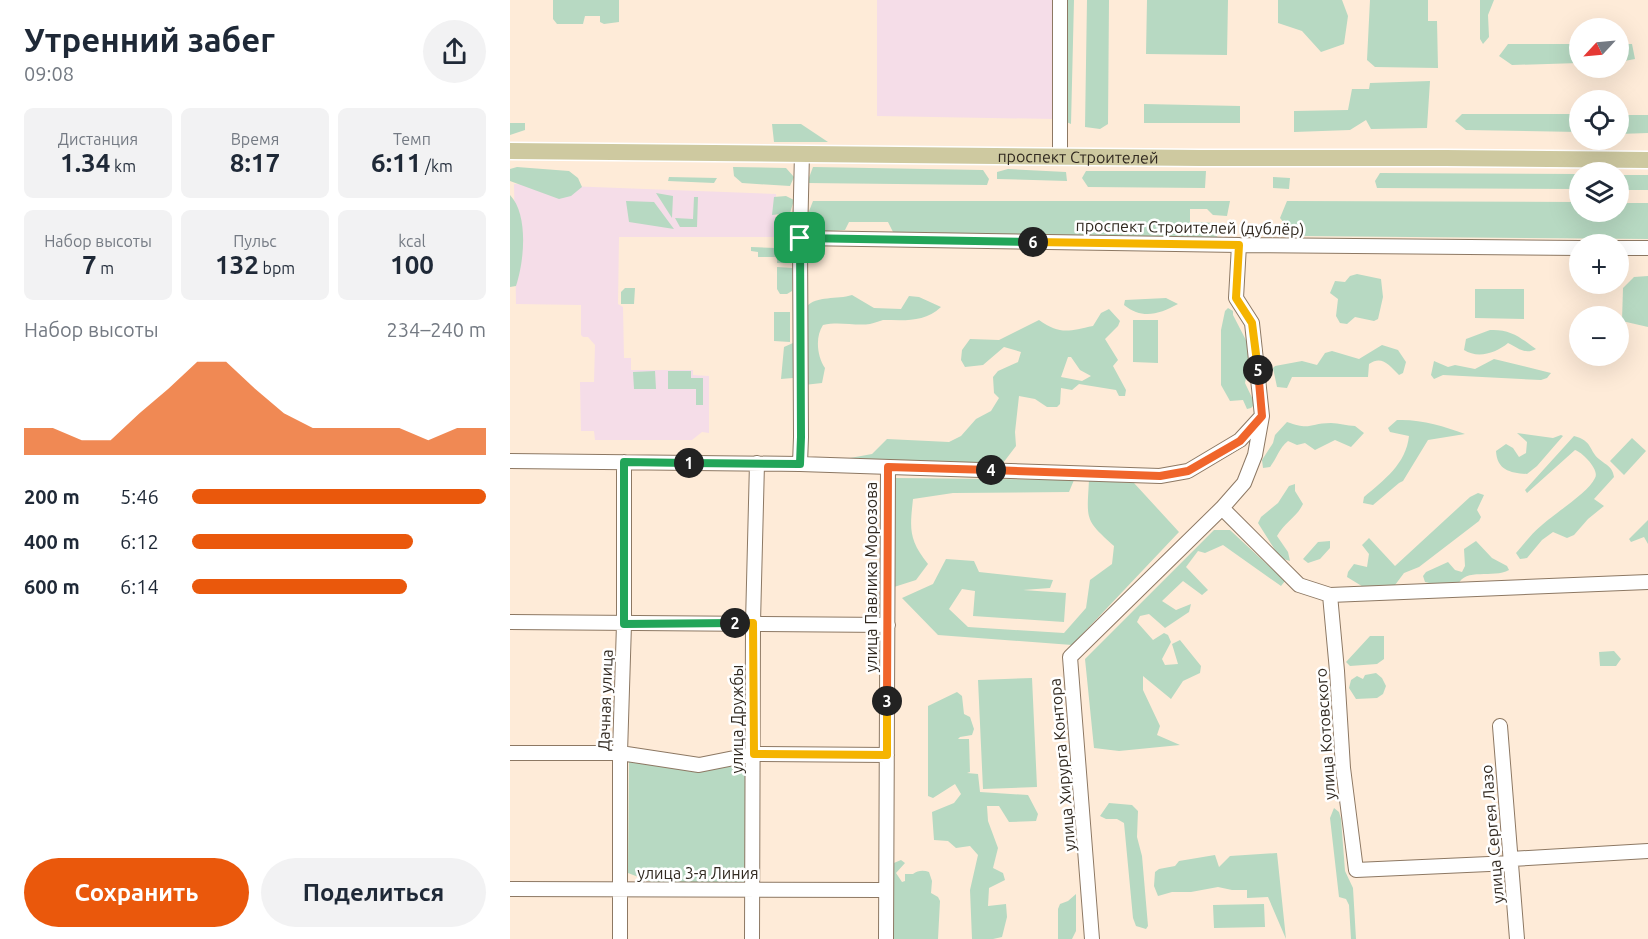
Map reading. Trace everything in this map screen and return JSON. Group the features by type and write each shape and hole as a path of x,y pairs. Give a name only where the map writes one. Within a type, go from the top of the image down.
{"main road":[{"name":"проспект Строителей","path":"510,151 1648,160"}],"street":[{"path":"1060,0 1060,156"},
{"path":"800,464 802,153"},
{"name":"проспект Строителей (дублёр)","path":"800,238 1569,248"},
{"path":"1239,245 1236,298 1252,323 1262,416 1255,455 1244,483 1222,508 1299,585 1330,595 1648,582"},
{"path":"1629,248 1648,248"},
{"path":"510,461 757,463 1160,476 1188,471 1198,466 1240,441 1262,416"},
{"name":"Дачная улица","path":"620,939 624,462"},
{"name":"улица Дружбы","path":"752,939 753,623 757,463"},
{"name":"улица Павлика Морозова","path":"886,939 888,467"},
{"name":"улица Хирурга Контора","path":"1092,939 1070,657 1222,508"},
{"name":"улица Котовского","path":"1330,595 1343,768 1356,870 1511,861"},
{"path":"510,622 888,625"},
{"name":"улица Сергея Лазо","path":"1500,726 1517,939"},
{"path":"510,753 620,753 699,765 754,754 887,755"},
{"path":"1511,861 1648,851"},
{"name":"улица 3-я Линия","path":"510,889 886,890"}],"shaded area":[{"path":"877,0 1055,0 1055,119 877,116"},
{"path":"514,184 776,194 775,237 619,237 618,304 623,307 624,358 631,358 631,370 693,370 693,375 709,376 709,433 702,432 692,440 595,440 594,431 581,431 580,382 594,382 595,345 588,337 581,335 581,305 516,304"}],"green space":[{"path":"553,0 619,0 619,22 604,24 600,22 600,16 585,16 583,24 557,24 553,19"},
{"path":"1065,0 1074,0 1071,124 1062,120"},
{"path":"1087,0 1109,0 1108,124 1100,129 1085,127"},
{"path":"1147,0 1228,0 1227,55 1146,54"},
{"path":"1278,0 1342,0 1348,16 1344,44 1321,52 1302,31 1278,23"},
{"path":"1370,0 1428,0 1428,21 1437,21 1438,68 1375,67 1367,60"},
{"path":"1480,0 1494,0 1488,15 1489,37 1483,44 1480,39"},
{"path":"1508,44 1569,44 1569,63 1512,65 1499,56"},
{"path":"1629,44 1632,44 1635,59 1629,60"},
{"path":"1430,81 1427,128 1371,129 1366,120 1350,130 1294,132 1294,111 1348,110 1352,89 1369,89 1370,83"},
{"path":"1144,104 1240,106 1240,123 1144,123"},
{"path":"1462,114 1569,114 1569,132 1466,130 1455,121"},
{"path":"1629,115 1648,115 1648,133 1629,134"},
{"path":"510,123 525,123 525,130 510,135"},
{"path":"772,124 801,124 828,142 774,142"},
{"path":"517,167 569,171 578,178 582,187 571,196 559,199 510,181 510,169"},
{"path":"733,167 786,168 794,177 790,186 742,183 734,176"},
{"path":"813,167 983,170 989,179 987,185 807,183"},
{"path":"1008,169 1066,172 1067,181 997,179 997,172"},
{"path":"1086,171 1206,171 1205,188 1088,187 1082,178"},
{"path":"1380,173 1569,174 1569,189 1377,188 1375,181"},
{"path":"1629,175 1648,175 1648,190 1629,190"},
{"path":"669,177 717,178 714,183 668,181"},
{"path":"1273,177 1290,178 1289,189 1273,188"},
{"path":"656,193 673,196 672,218"},
{"path":"510,195 520,214 523,252 516,286 510,287"},
{"path":"786,196 794,200 790,213 772,215 774,197"},
{"path":"694,197 698,197 697,227 680,227 675,218 693,219"},
{"path":"626,201 654,202 674,229 629,222"},
{"path":"813,201 1230,201 1227,216 1213,215 1207,209 1190,209 1190,222 1219,223 1217,238 893,232 888,222 849,222 845,230 815,232 806,219"},
{"path":"1287,201 1569,202 1569,222 1629,222 1629,203 1648,203 1648,239 1629,239 1629,234 1569,234 1569,238 1295,236 1280,218"},
{"path":"751,247 775,248 775,257 758,257 758,252 751,251"},
{"path":"778,247 794,247 793,263 777,263"},
{"path":"777,267 793,268 792,291 787,294 780,294 777,289"},
{"path":"1357,274 1381,279 1383,297 1378,319 1374,321 1355,317 1347,324 1340,323 1336,316 1338,299 1330,293 1335,281 1345,282 1350,276"},
{"path":"1648,276 1648,327 1629,323 1629,306 1622,306 1623,294 1629,294 1629,282 1634,277"},
{"path":"625,288 635,288 634,304 621,304 621,292"},
{"path":"1475,289 1524,289 1524,319 1475,318"},
{"path":"852,295 874,308 901,309 909,296 919,297 941,307 921,318 883,320 872,324 823,325 818,341 825,368 822,383 804,385 806,307 821,299"},
{"path":"1166,298 1178,304 1158,313 1138,313 1124,305 1125,300"},
{"path":"1228,308 1233,311 1249,346 1251,365 1245,383 1255,404 1247,409 1243,400 1230,401 1221,385 1221,330 1225,311"},
{"path":"1109,309 1120,321 1105,339 1118,360 1113,366 1126,390 1125,396 1119,396 1116,390 1079,384 1072,390 1061,388 1060,404 1057,407 1047,407 1035,399 1019,396 1015,432 1016,446 1000,467 828,462 872,454 887,439 949,442 961,436 976,419 991,411 999,398 994,393 993,377 998,371 1018,362 1021,352 1004,347 983,365 965,367 961,360 962,350 970,339 999,340 1039,320 1059,330 1093,326 1101,313","holes":["1068,357 1071,357 1080,370 1091,376 1082,381 1061,377"]},
{"path":"774,312 790,312 790,342 774,341"},
{"path":"1133,320 1158,320 1158,363 1133,362"},
{"path":"1490,330 1515,335 1536,349 1525,351 1508,343 1487,354 1469,353 1464,350 1466,339"},
{"path":"793,343 793,378 781,379 784,347"},
{"path":"1382,345 1398,350 1406,362 1403,373 1399,375 1385,362 1374,361 1369,364 1368,377 1292,377 1287,388 1277,387 1273,368 1275,366 1302,361 1317,365 1325,353 1332,351 1359,359"},
{"path":"1494,359 1551,373 1547,378 1541,380 1443,375 1434,379 1431,375 1434,361 1448,367 1455,365 1475,369"},
{"path":"655,371 656,389 634,389 633,372"},
{"path":"668,371 691,371 691,378 703,378 703,405 696,405 696,389 668,389"},
{"path":"1397,420 1432,424 1465,434 1428,440 1403,481 1373,505 1363,503 1364,497 1393,471 1404,455 1409,436 1390,432 1388,428"},
{"path":"1287,422 1306,426 1331,423 1355,426 1364,433 1351,447 1335,440 1315,450 1305,443 1297,445 1288,441 1270,467 1263,468 1262,460 1273,443 1275,435"},
{"path":"1517,433 1553,438 1563,436 1527,474 1515,473 1506,469 1497,457 1496,451 1506,444 1513,448 1519,457 1526,453 1527,442"},
{"path":"1574,436 1588,443 1596,456 1612,471 1614,477 1594,499 1604,506 1574,535 1567,538 1553,532 1542,540 1527,558 1520,559 1516,553 1531,535 1579,496 1595,478 1593,466 1575,450 1527,493 1525,490"},
{"path":"1632,438 1646,451 1624,475 1610,461"},
{"path":"895,478 1074,480 1069,492 953,493 913,499 912,533 921,555 928,564 916,580 894,587"},
{"path":"1089,480 1134,483 1179,532 1072,645 938,635 902,598 933,584 946,559 974,561 979,572 1053,580 1050,588 1023,590 1066,593 1064,622 973,616 975,591 962,589 949,609 968,627 1064,633 1086,608 1090,580 1112,564 1114,546 1092,524 1088,511"},
{"path":"1295,484 1295,491 1303,504 1277,536 1288,552 1290,561 1280,558 1258,523 1261,517 1278,503 1289,486"},
{"path":"1478,493 1484,495 1477,510 1481,517 1479,521 1419,567 1404,573 1395,585 1365,588 1347,577 1354,564 1367,567 1369,554 1362,545 1369,538 1395,566 1470,497"},
{"path":"1648,520 1648,544 1644,537 1631,542 1629,539"},
{"path":"1214,530 1230,530 1285,581 1281,586 1223,545 1205,553 1198,551 1186,567 1208,590 1202,595 1183,581 1162,601 1176,610 1191,604 1189,612 1165,628 1149,614 1140,616 1137,622 1153,640 1164,633 1168,635 1171,642 1162,659 1165,665 1178,664 1172,644 1180,640 1201,666 1200,673 1183,681 1171,699 1143,676 1143,690 1160,726 1157,735 1180,745 1119,751 1094,748 1085,659"},
{"path":"1330,541 1330,548 1320,559 1308,563 1303,559 1318,542"},
{"path":"1476,541 1492,558 1507,566 1509,570 1495,574 1467,576 1458,585 1438,585 1425,582 1423,576 1426,572 1448,562 1455,570 1462,572 1465,566 1464,549"},
{"path":"1370,636 1384,636 1384,659 1377,664 1350,666 1346,662"},
{"path":"1614,651 1621,659 1616,666 1600,666 1599,652"},
{"path":"1376,673 1386,686 1383,694 1377,698 1356,699 1349,688 1351,680 1357,676 1363,679 1365,675"},
{"path":"1032,678 1037,787 983,789 978,680"},
{"path":"957,692 962,696 964,714 970,717 974,729 972,735 958,739 969,739 970,772 967,773 978,774 980,792 1028,795 1038,814 1036,821 1009,822 999,806 987,806 988,821 998,848 993,868 1003,873 1005,880 989,888 988,906 1006,904 1007,917 1002,937 993,939 972,939 970,890 978,855 970,846 956,848 948,841 934,840 932,812 954,803 961,794 955,784 933,798 928,796 928,706"},
{"path":"751,757 751,876 744,882 654,883 628,873 629,760"},
{"path":"1109,803 1132,805 1138,811 1137,837 1142,856 1148,926 1146,929 1136,926 1133,918 1124,823 1117,819 1106,819 1100,816"},
{"path":"1334,808 1339,812 1341,819 1345,871 1353,888 1356,939 1351,939 1349,905 1346,899 1339,897 1330,818"},
{"path":"1277,853 1286,939 1268,897 1247,898 1247,890 1218,887 1191,892 1172,892 1158,896 1154,886 1155,872 1175,866 1179,861 1215,855 1219,867 1230,856"},
{"path":"901,860 905,863 896,873 902,882 905,881 905,874 929,872 932,881 931,893 940,901 938,939 887,939 889,865"},
{"path":"1076,894 1076,931 1072,939 1058,939 1060,904"},
{"path":"1264,904 1265,927 1214,928 1213,905"}],"route":[{"path":"800,238 1239,245 1236,298 1252,323 1262,416 1240,441 1188,471 1160,476 888,467 887,755 754,754 753,623 624,624 624,462 800,464 800,238"}]}
